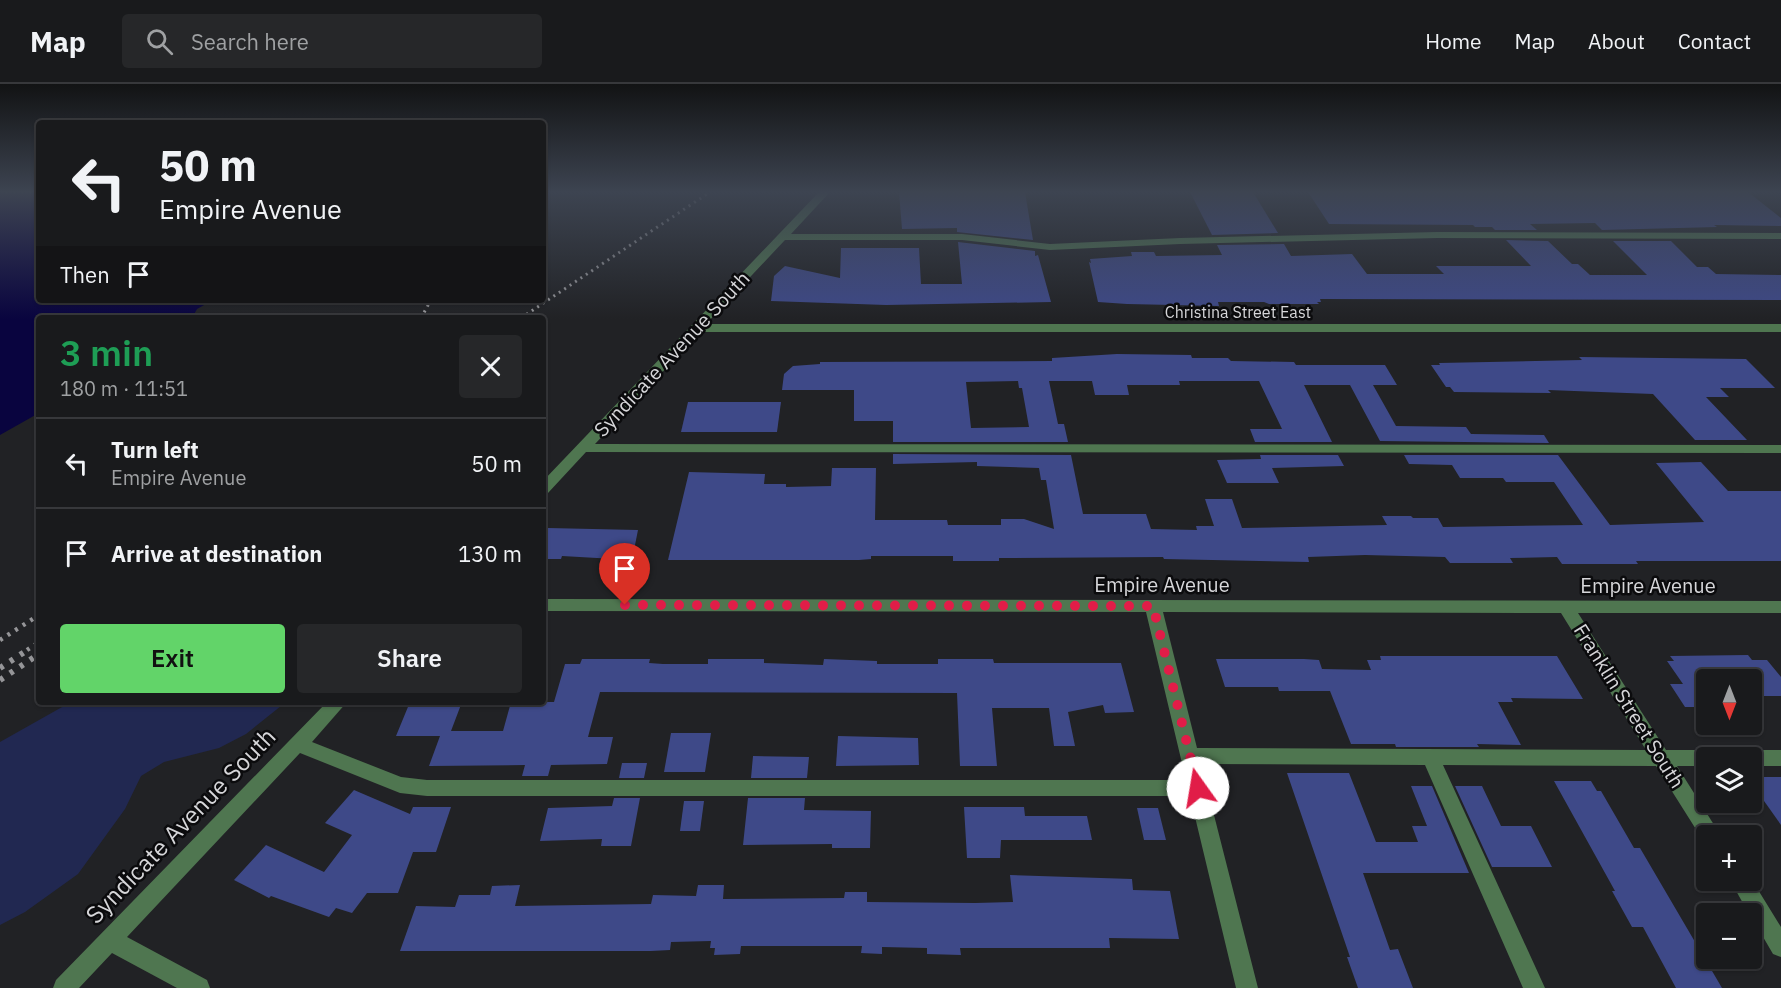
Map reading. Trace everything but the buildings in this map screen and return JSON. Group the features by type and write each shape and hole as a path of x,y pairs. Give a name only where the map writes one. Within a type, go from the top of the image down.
{"street":[{"name":"Syndicate Avenue South","path":"546,487 785,234"},
{"path":"782,237 962,237 1050,247 1180,241 1437,235 1781,236"},
{"name":"Christina Street East","path":"695,328 1781,328"},
{"path":"584,448 1781,449"},
{"name":"Empire Avenue","path":"546,605 1781,607"},
{"path":"1153,606 1247,988"},
{"name":"Franklin Street South","path":"1566,607 1704,825"},
{"name":"Syndicate Avenue South","path":"64,988 335,705"},
{"path":"297,744 400,784 427,788 1198,788"},
{"path":"1190,756 1781,758"},
{"path":"1430,756 1534,988"},
{"path":"1747,891 1781,946"},
{"path":"110,940 199,988"}],"shaded area":[{"path":"0,234 36,234 36,303 208,303 197,309 194,315 36,315 36,415 0,435"},
{"path":"66,705 282,705 246,734 219,748 164,762 141,776 125,809 78,874 25,912 0,925 0,742"}],"railway":[{"path":"546,301 647,234"},
{"path":"423,315 429,303"},
{"path":"526,315 544,303"},
{"path":"0,640 36,617"},
{"path":"27,650 36,644"},
{"path":"0,668 29,649"},
{"path":"0,680 36,656"}],"route":[{"path":"625,605 1153,606 1198,788"}]}
